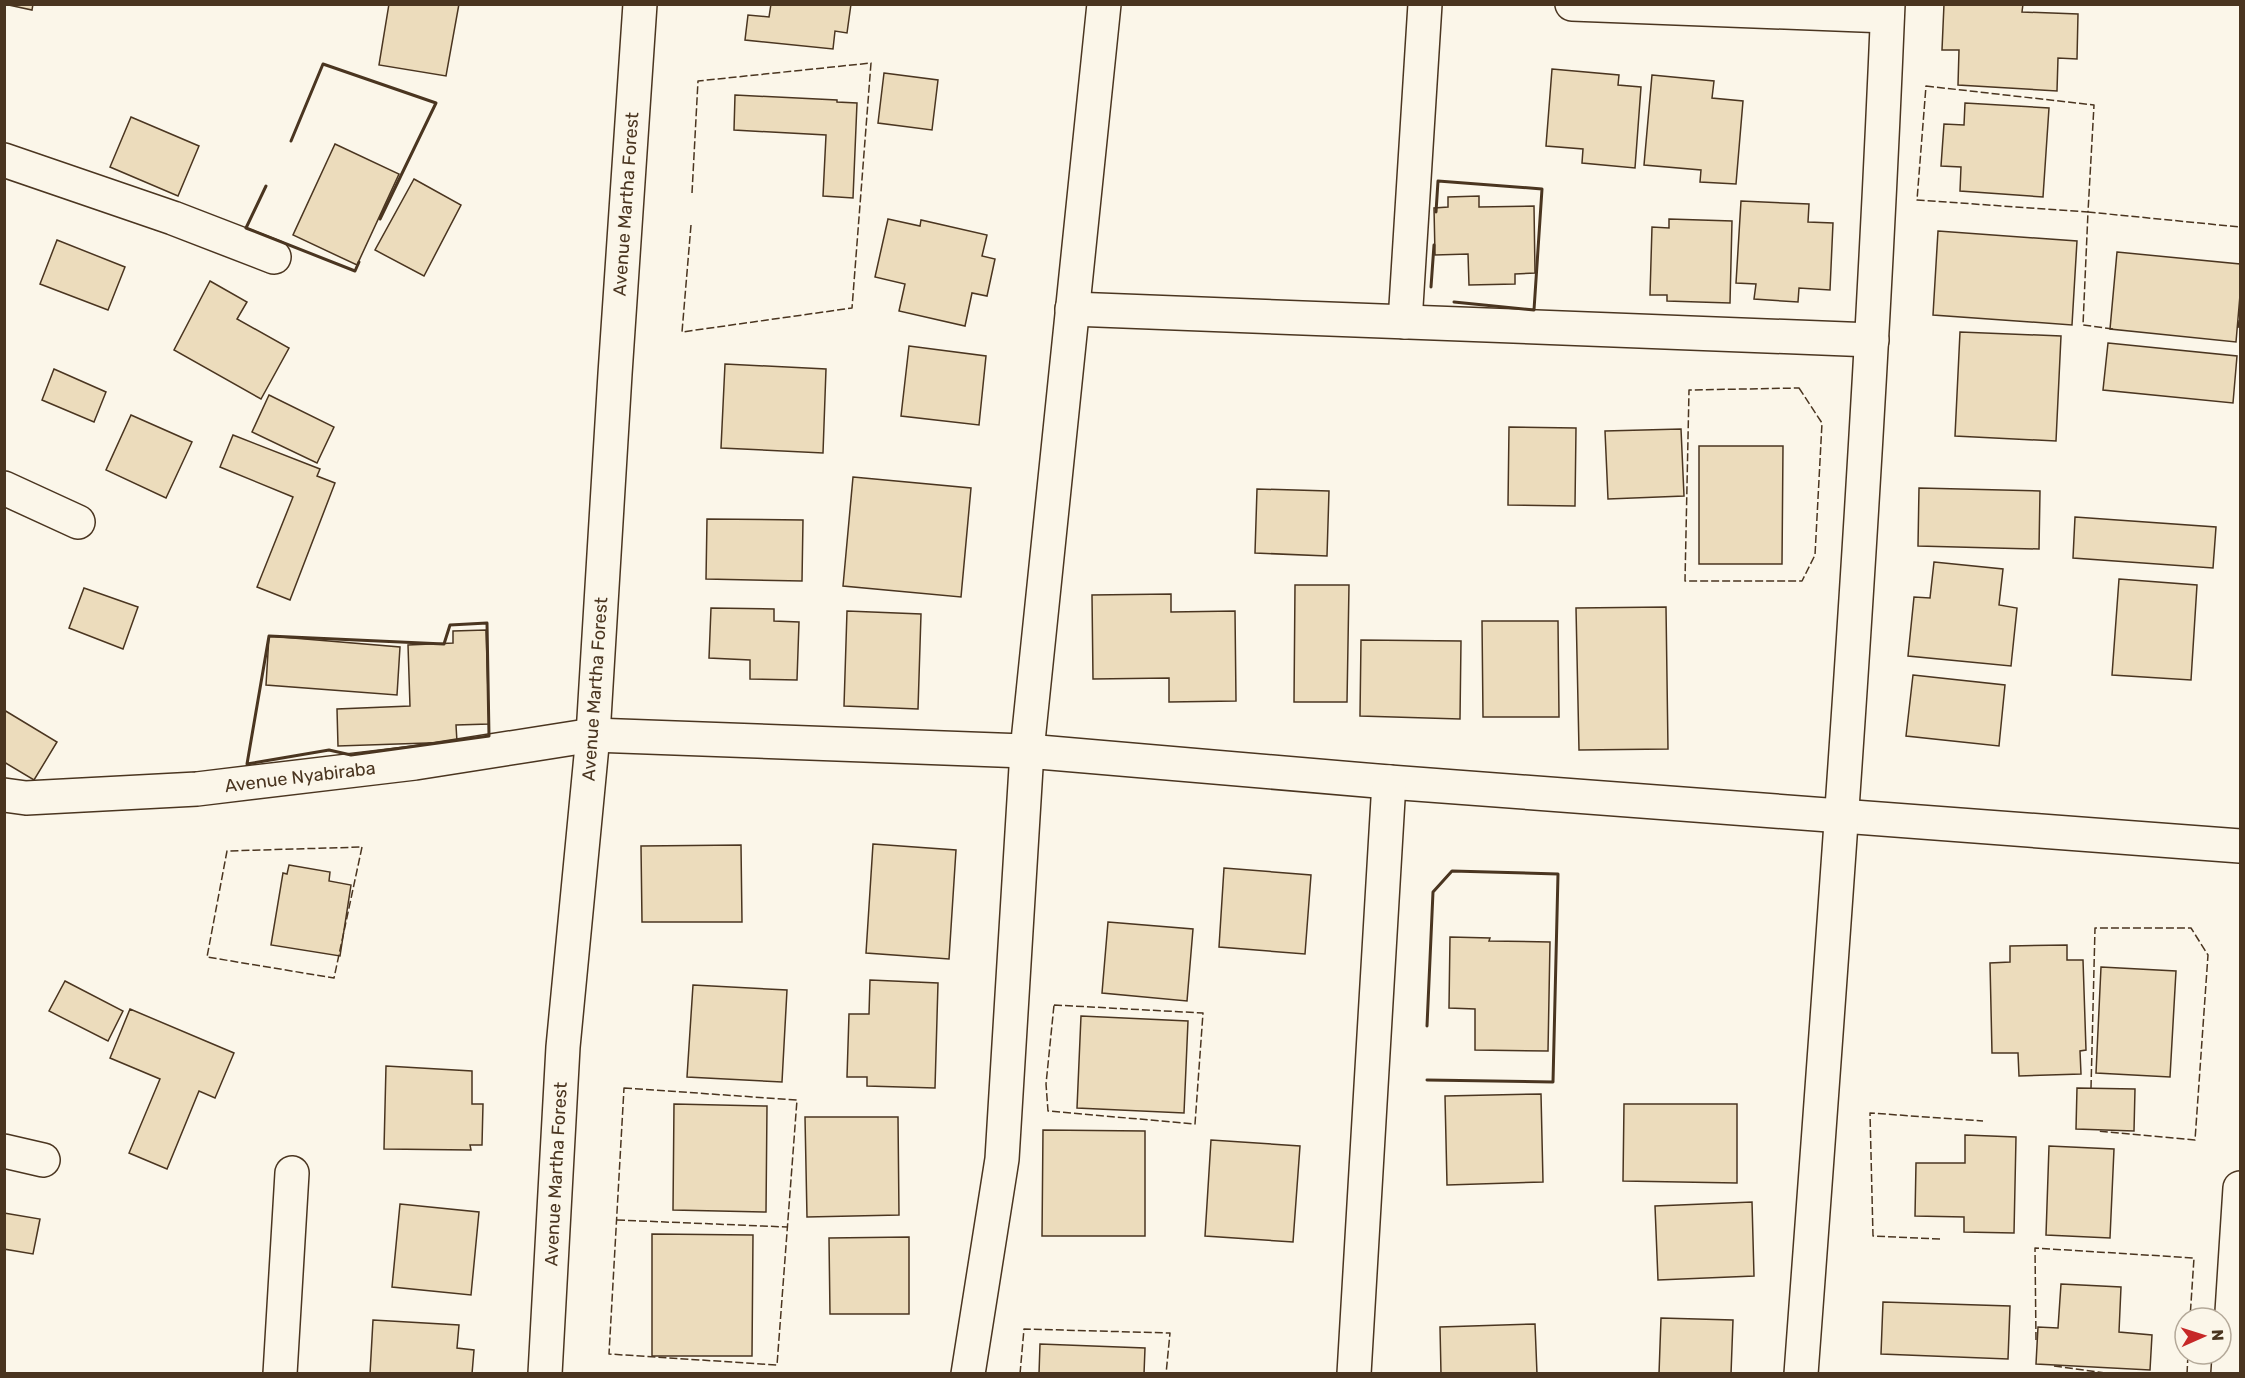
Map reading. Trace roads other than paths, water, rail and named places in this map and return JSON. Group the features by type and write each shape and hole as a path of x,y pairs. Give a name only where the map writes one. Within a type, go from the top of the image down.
{"street":[{"name":"Avenue Martha Forest","path":"545,1374 563,1047 593,735 640,4"},
{"path":"968,1374 1002,1160 1027,751 1104,4"},
{"path":"1405,322 1425,4"},
{"path":"1572,4 1888,10 1872,340 1842,816 1801,1374"},
{"path":"4,160 172,218 273,257"},
{"path":"1072,309 1872,340"},
{"path":"4,488 78,522"},
{"name":"Avenue Nyabiraba","path":"4,795 26,798 197,789 415,763 593,735 1027,751 1389,782 2241,846"},
{"path":"1354,1374 1389,782"},
{"path":"4,1151 43,1160"},
{"path":"280,1374 292,1173"},
{"path":"2228,1374 2241,1188"}]}
